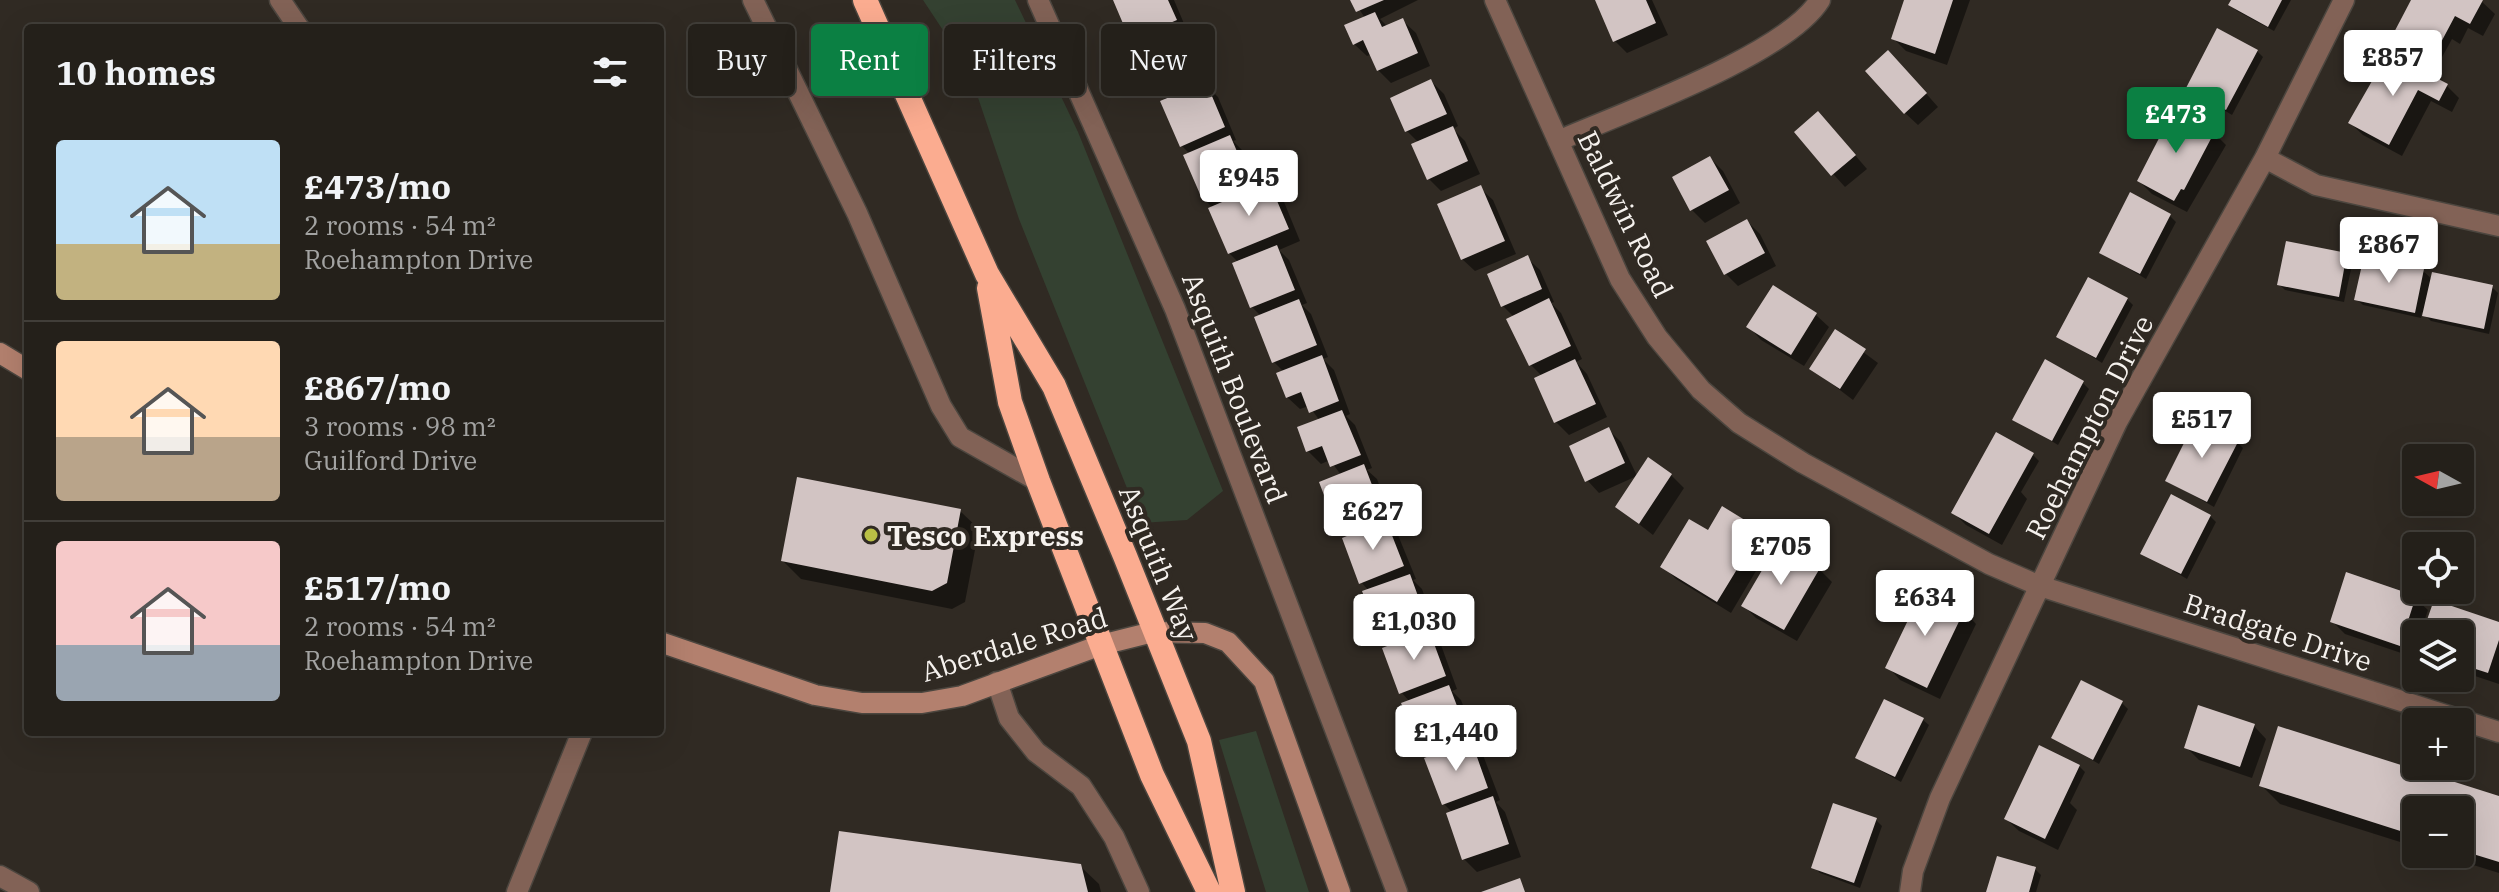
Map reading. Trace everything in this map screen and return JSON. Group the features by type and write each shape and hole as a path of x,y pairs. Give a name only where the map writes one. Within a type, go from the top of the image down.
{"highway":[{"name":"Asquith Way","path":"865,0 987,274 1054,386 1199,741 1233,892"},
{"name":"Asquith Way","path":"987,274 1010,402 1038,481 1152,775 1209,892"}],"street":[{"path":"280,0 296,24"},
{"path":"753,0 857,213 941,406 960,437 1038,481"},
{"name":"Asquith Boulevard","path":"1038,0 1175,309 1397,892"},
{"name":"Baldwin Road","path":"1495,0 1620,279 1657,337 1701,390 1739,423 1803,463 1989,564 2040,586"},
{"path":"1558,141 1754,54 1810,15 1820,0"},
{"name":"Roehampton Drive","path":"1910,892 1913,871 1940,798 2117,422 2265,158 2344,0"},
{"path":"2265,158 2316,185 2499,226"},
{"path":"0,353 24,368"},
{"name":"Bradgate Drive","path":"2040,586 2499,732"},
{"name":"Aberdale Road","path":"664,643 770,683 862,703 922,703 962,696 1101,645 1153,632 1205,633 1228,642 1264,681 1340,892"},
{"path":"997,682 1009,718 1036,752 1081,786 1114,837 1139,892"},
{"path":"517,892 580,736"},
{"path":"0,876 29,892"}],"green space":[{"path":"923,0 1015,0 1026,24 944,24 944,32"},
{"path":"977,96 1061,96 1223,491 1187,520 1141,523 1019,219"},
{"path":"1256,731 1309,892 1266,892 1219,740"}],"building":[{"path":"1113,0 1168,0 1177,20 1168,24 1123,24"},
{"path":"1350,0 1384,0 1356,12"},
{"path":"1595,0 1646,0 1656,23 1613,42"},
{"path":"1904,0 1953,0 1935,54 1891,39"},
{"path":"2231,0 2282,0 2268,27 2228,5"},
{"path":"2411,0 2483,0 2470,24 2455,16 2430,63 2389,42"},
{"path":"1375,12 1382,27 1403,18 1418,53 1377,71 1363,40 1353,45 1344,25"},
{"path":"2217,28 2258,50 2226,110 2186,88"},
{"path":"1888,50 1927,93 1904,114 1865,71"},
{"path":"2388,53 2448,84 2439,101 2418,90 2389,145 2348,123"},
{"path":"1431,79 1447,114 1405,132 1390,98"},
{"path":"1172,96 1212,96 1225,127 1180,147 1160,101"},
{"path":"2174,109 2215,131 2184,190 2181,189 2174,201 2137,181"},
{"path":"1818,111 1856,155 1831,176 1794,132"},
{"path":"1453,126 1468,161 1427,180 1411,144"},
{"path":"1230,135 1250,182 1203,201 1183,155"},
{"path":"1710,156 1729,190 1690,211 1672,177"},
{"path":"1269,182 1289,229 1228,254 1208,208"},
{"path":"1481,185 1505,241 1461,260 1437,204"},
{"path":"2130,192 2171,214 2140,274 2099,253"},
{"path":"1747,219 1765,253 1724,275 1706,241"},
{"path":"2286,241 2347,253 2339,297 2277,285"},
{"path":"1277,245 1295,290 1250,308 1232,263"},
{"path":"1528,255 1542,289 1501,307 1487,274"},
{"path":"2364,256 2424,269 2415,313 2354,300"},
{"path":"2432,272 2493,285 2484,329 2422,316"},
{"path":"2088,277 2128,298 2096,358 2056,337"},
{"path":"1773,285 1817,313 1791,355 1746,327"},
{"path":"1549,298 1571,346 1529,366 1506,319"},
{"path":"1299,299 1317,345 1272,363 1254,317"},
{"path":"1835,329 1866,349 1840,389 1809,369"},
{"path":"1322,355 1339,401 1309,413 1301,392 1286,398 1276,373"},
{"path":"1575,359 1596,404 1554,423 1534,378"},
{"path":"2045,359 2084,381 2052,441 2012,420"},
{"path":"1342,410 1361,455 1330,467 1322,446 1306,452 1297,427"},
{"path":"2196,419 2239,440 2207,502 2165,481"},
{"path":"1609,427 1625,463 1585,482 1569,446"},
{"path":"1996,432 2034,453 1989,534 1951,513"},
{"path":"1648,457 1672,474 1639,524 1615,507"},
{"path":"1364,464 1382,511 1337,529 1319,482"},
{"name":"Tesco Express","path":"797,477 961,509 947,583 932,591 781,561"},
{"path":"2171,494 2211,515 2181,574 2140,554"},
{"path":"1722,506 1761,530 1717,602 1660,567 1689,519 1708,530"},
{"path":"1386,520 1404,566 1359,584 1342,538"},
{"path":"1778,543 1820,568 1784,630 1741,606"},
{"path":"2346,572 2402,591 2402,604 2413,604 2408,620 2402,620 2400,646 2330,622"},
{"path":"1410,574 1427,621 1379,638 1362,591"},
{"path":"1923,589 1965,609 1927,688 1885,668"},
{"path":"2433,604 2446,604 2499,622 2499,640 2488,673 2474,668 2474,620 2427,620"},
{"path":"1429,630 1446,676 1399,694 1382,648"},
{"path":"2081,680 2123,701 2093,760 2051,738"},
{"path":"1449,685 1467,732 1420,750 1401,703"},
{"path":"1884,699 1924,718 1895,777 1855,758"},
{"path":"2198,705 2255,724 2240,767 2184,748"},
{"path":"2278,726 2402,765 2402,780 2448,780 2499,796 2499,862 2474,854 2474,796 2402,796 2402,832 2259,786"},
{"path":"1471,740 1488,788 1442,805 1424,758"},
{"path":"2039,745 2080,765 2045,839 2004,819"},
{"path":"1493,796 1509,844 1462,860 1446,813"},
{"path":"1833,803 1877,818 1854,883 1811,868"},
{"path":"839,831 1081,864 1088,892 830,892"},
{"path":"1997,856 2036,867 2029,892 1986,892"},
{"path":"1520,878 1525,892 1481,892"}],"place":[{"name":"Tesco Express","path":"871,535"}]}
